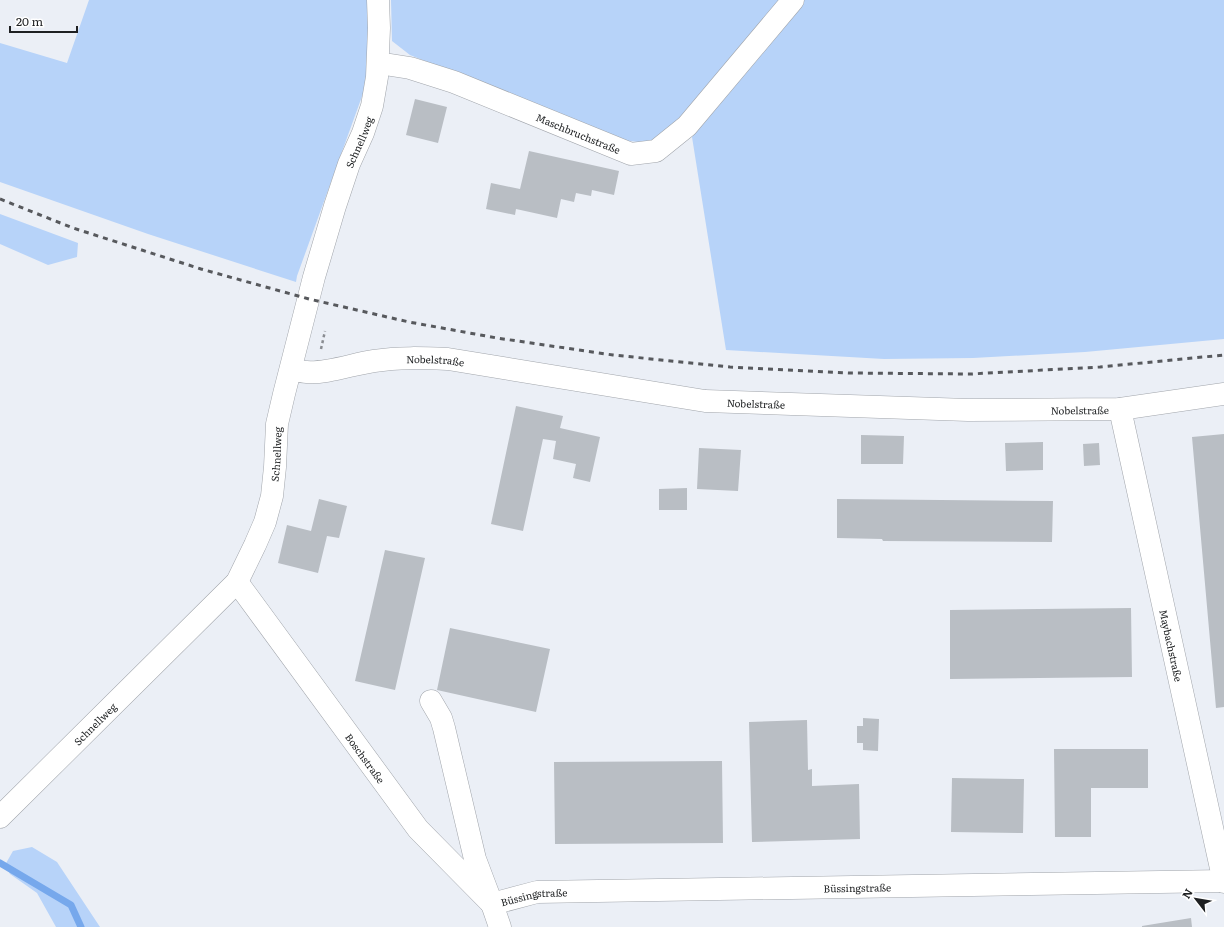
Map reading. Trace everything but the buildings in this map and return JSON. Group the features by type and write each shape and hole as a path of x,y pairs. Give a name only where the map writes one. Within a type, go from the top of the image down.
{"street":[{"name":"Schnellweg","path":"0,816 237,582 255,545 265,522 272,496 277,424 314,277 349,164 363,133 372,106 378,63 378,0"},
{"name":"Maschbruchstraße","path":"378,63 410,68 454,82 631,154 656,151 687,126 793,0"},
{"name":"Nobelstraße","path":"291,369 307,372 323,371 379,360 419,357 448,359 705,401 968,410 1120,409 1224,394"},
{"name":"Maybachstraße","path":"1120,409 1224,882"},
{"name":"Boschstraße","path":"237,582 418,829 492,904 500,927"},
{"path":"430,701 436,709 444,728 475,859 492,904"},
{"name":"Büssingstraße","path":"492,904 537,892 1224,882"}],"shaded area":[{"path":"89,0 368,0 369,77 296,282 148,234 0,182 0,43 67,63"},
{"path":"391,0 782,0 680,123 648,143 621,140 410,55 392,41"},
{"path":"802,0 1224,0 1224,339 1085,352 973,358 884,359 726,350 692,137"},
{"path":"0,214 78,243 77,257 48,265 0,244"},
{"path":"32,847 57,862 100,927 56,927 37,893 10,874 5,865 13,851"}],"waterway":[{"path":"0,863 71,905 81,927"}],"railway":[{"path":"0,199 73,228 201,269 309,299 409,322 497,338 613,355 730,367 850,373 971,374 1100,367 1224,355"}]}
